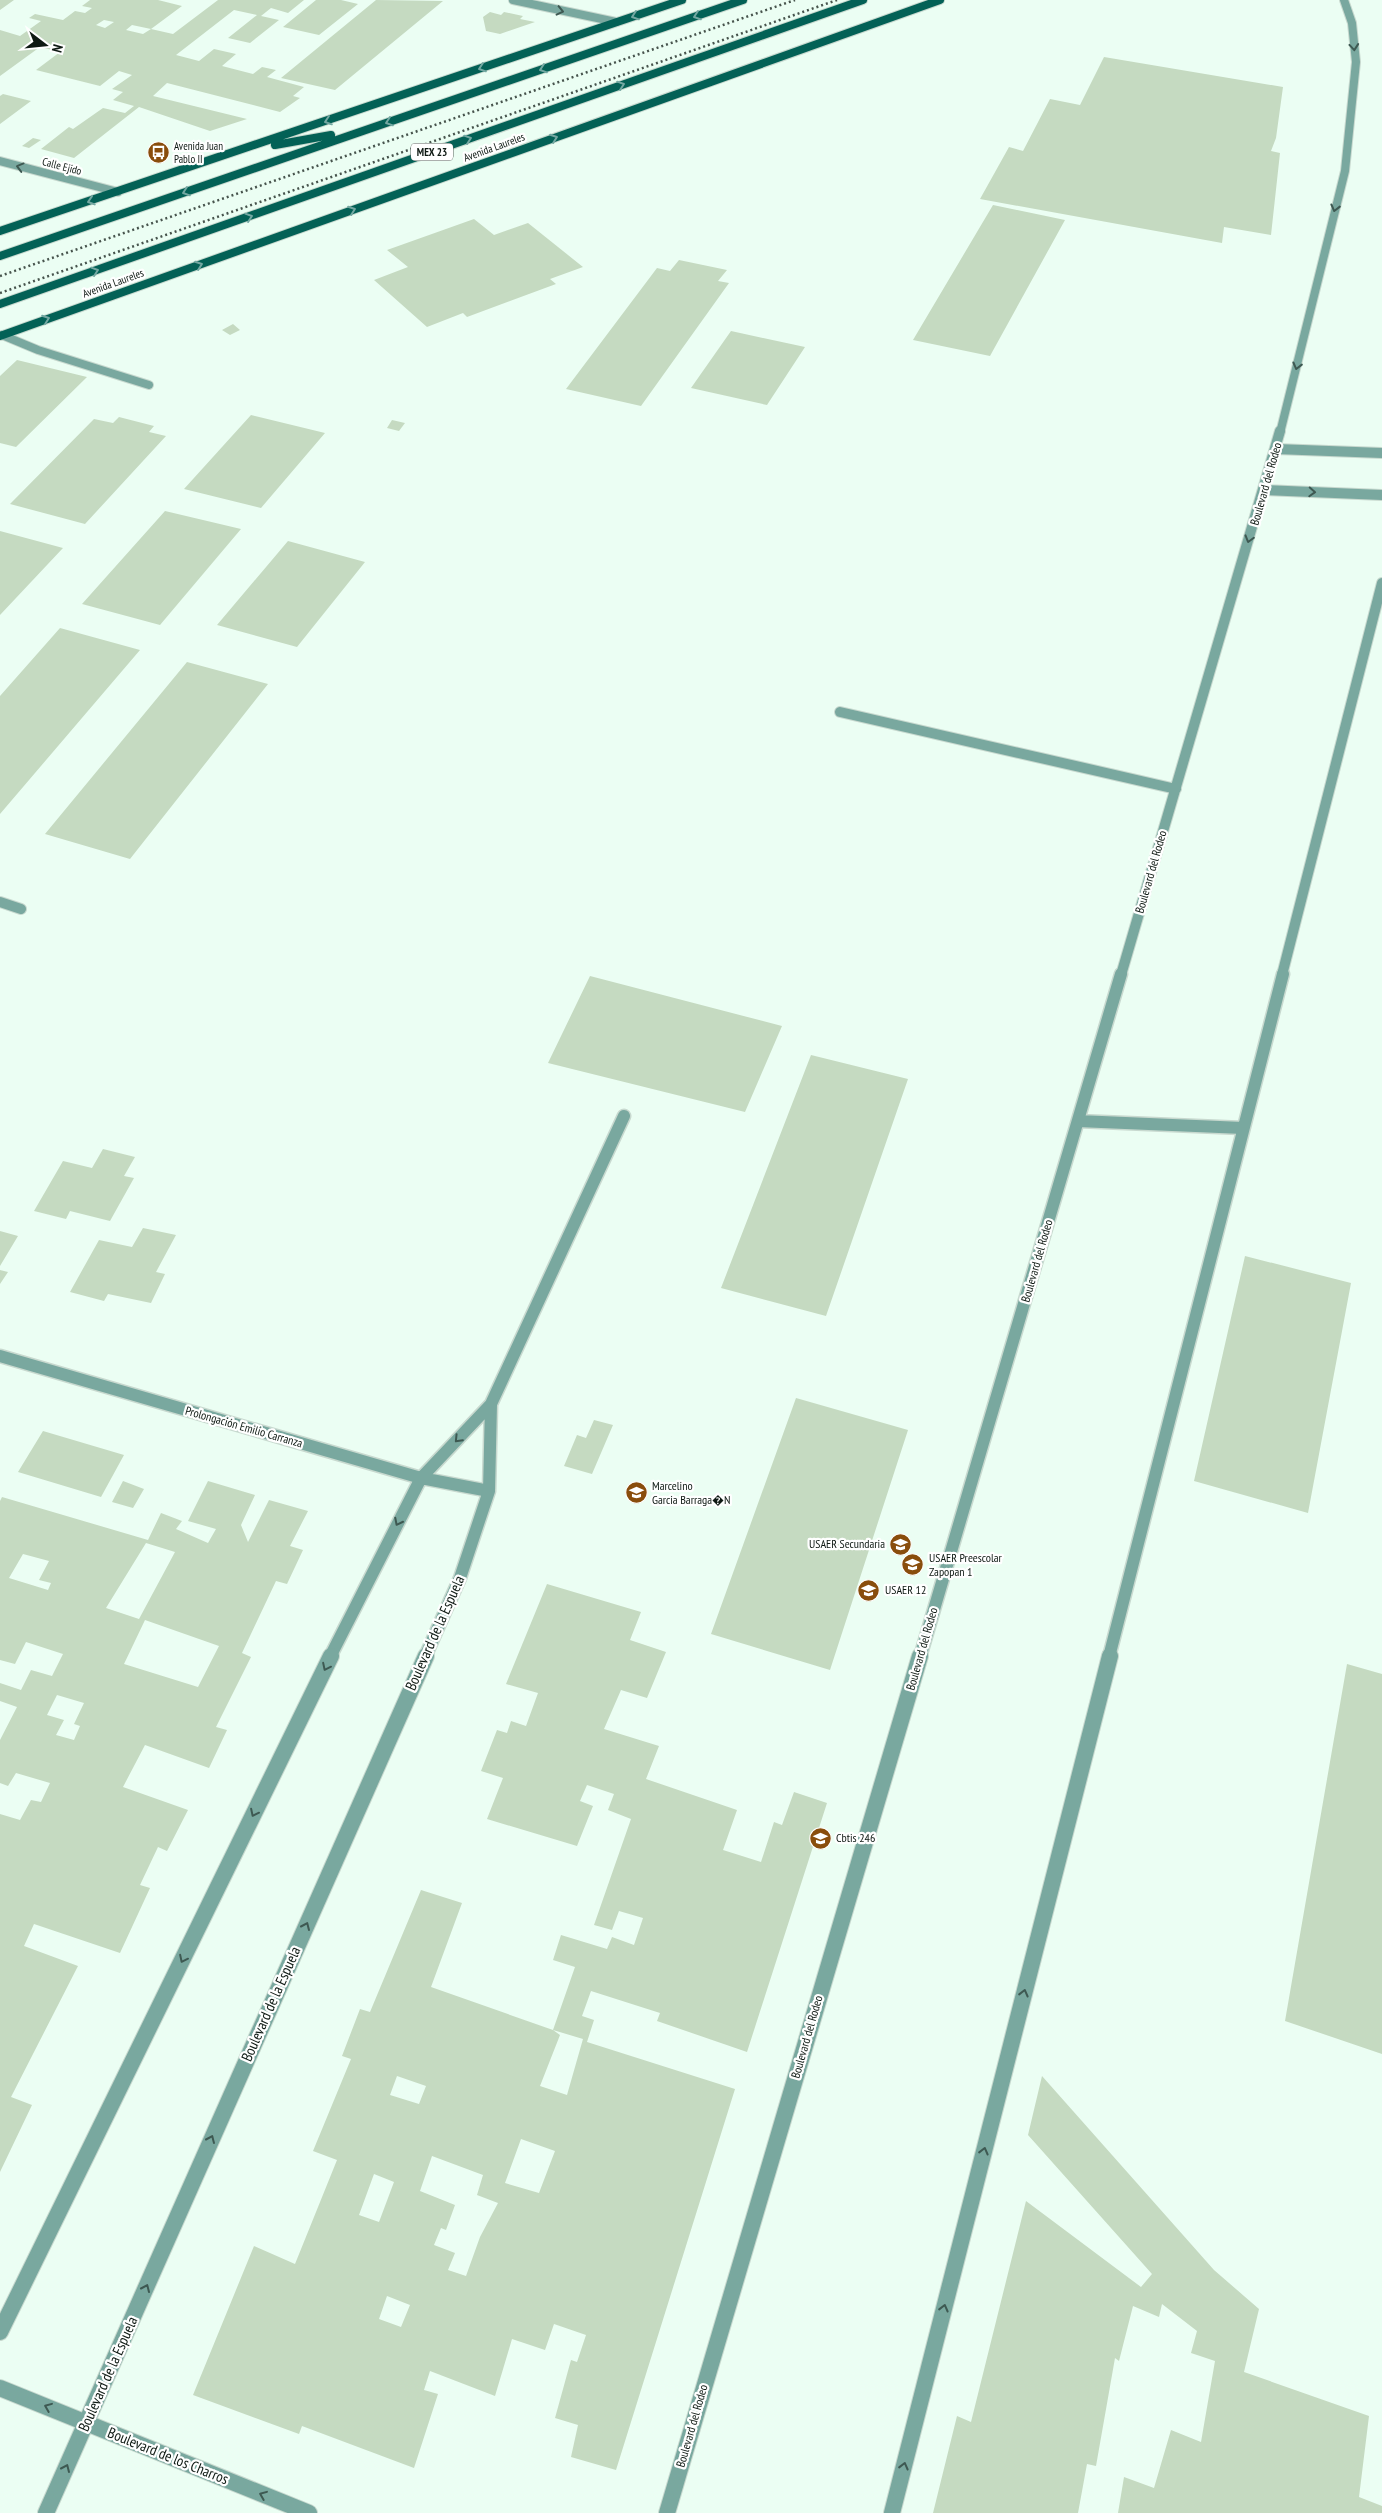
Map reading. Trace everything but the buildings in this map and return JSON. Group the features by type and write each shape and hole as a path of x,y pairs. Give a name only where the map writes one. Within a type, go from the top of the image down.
{"main road":[{"path":"0,231 682,0"},
{"path":"0,256 743,0"},
{"name":"Avenida Laureles","path":"0,304 863,0"},
{"name":"Avenida Laureles","path":"1,335 940,0"},
{"path":"234,152 371,128"}],"street":[{"path":"512,0 616,22"},
{"name":"Boulevard del Rodeo","path":"667,2513 1276,449 1345,171 1356,62 1352,23 1344,0"},
{"name":"Calle Ejido","path":"0,161 118,192"},
{"path":"1,335 38,350 149,385"},
{"path":"1276,449 1382,454"},
{"path":"1264,490 1382,495"},
{"path":"892,2513 1382,583"},
{"path":"840,712 1176,789"},
{"path":"0,902 22,909"},
{"path":"0,2332 362,1593 421,1478 491,1404 624,1116"},
{"path":"1078,1120 1243,1128"},
{"name":"Prolongación Emilio Carranza","path":"1,1358 421,1478 489,1491"},
{"name":"Boulevard de la Espuela","path":"46,2513 460,1578 489,1491 491,1404"},
{"name":"Boulevard de los Charros","path":"0,2388 308,2513"}],"railway":[{"path":"0,276 795,0"},
{"path":"0,293 837,0"}],"place":[{"name":"Avenida Juan Pablo II","path":"158,152"},
{"name":"Marcelino Garcia Barraga�N","path":"636,1493"},
{"name":"USAER Secundaria","path":"901,1544"},
{"name":"USAER Preescolar Zapopan 1","path":"913,1565"},
{"name":"USAER 12","path":"869,1590"},
{"name":"Cbtis 246","path":"820,1838"}]}
